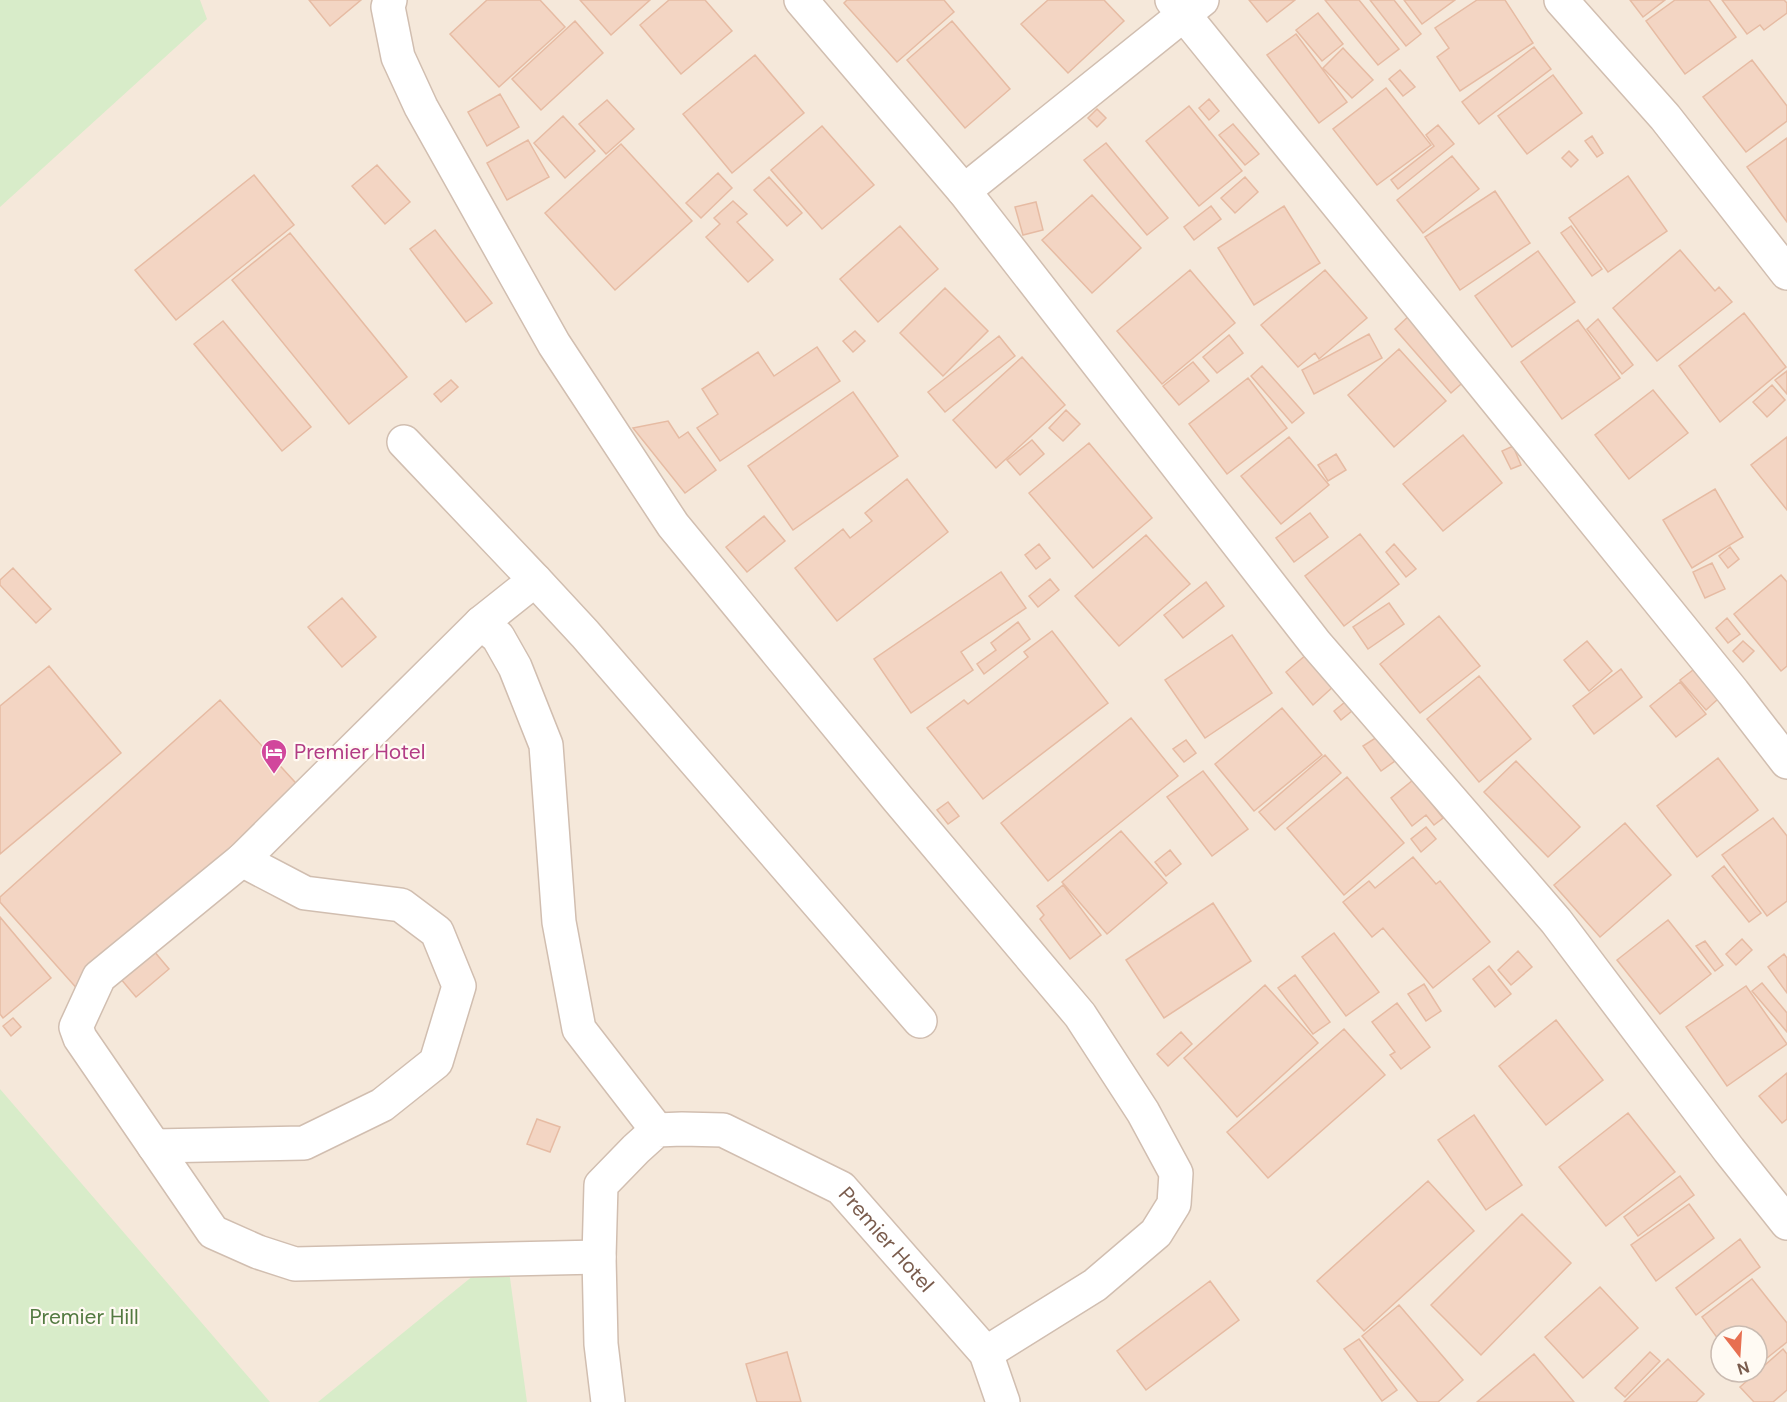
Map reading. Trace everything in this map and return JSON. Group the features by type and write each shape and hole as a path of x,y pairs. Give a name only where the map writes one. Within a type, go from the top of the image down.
{"street":[{"path":"390,0 388,7 398,57 421,107 554,344 674,525 898,799 1080,1015 1143,1112 1176,1173 1174,1204 1156,1233 1095,1285 986,1353"},
{"path":"801,0 964,191 1316,644 1556,921 1787,1223"},
{"path":"1561,0 1665,117 1787,273"},
{"path":"964,191 1186,5 1787,762"},
{"path":"404,442 585,634 920,1021"},
{"path":"535,580 481,623 242,860 99,977 76,1027 80,1038 213,1232 258,1252 295,1264 599,1257"},
{"path":"481,623 498,637 514,667 546,745 559,922 579,1029 657,1130 601,1185 599,1257 601,1344 608,1402"},
{"path":"154,1146 304,1143 382,1105 436,1062 459,986 437,932 401,905 305,892 242,860"},
{"name":"Premier Hotel","path":"657,1130 723,1130 841,1188 986,1353 1003,1402"}],"shaded area":[{"path":"0,0 1787,0 1787,1402 0,1402"}],"green space":[{"path":"0,0 200,0 207,19 0,207"},
{"name":"Premier Hill","path":"0,1089 270,1402 0,1402"},
{"path":"506,1249 527,1402 318,1402"}],"building":[{"path":"309,0 361,0 330,26"},
{"path":"487,0 540,0 565,27 499,87 450,34"},
{"path":"580,0 650,0 611,35"},
{"path":"669,0 705,0 732,31 681,74 640,25"},
{"path":"847,0 944,0 954,12 897,62 844,3"},
{"path":"1048,0 1104,0 1124,21 1068,73 1021,24"},
{"path":"1249,0 1295,0 1267,22"},
{"path":"1325,0 1359,0 1399,49 1378,65"},
{"path":"1370,0 1394,0 1421,34 1406,46"},
{"path":"1404,0 1455,0 1422,24"},
{"path":"1477,0 1505,0 1533,43 1460,91 1437,57 1449,48 1435,28"},
{"path":"1630,0 1665,0 1643,17"},
{"path":"1675,0 1709,0 1736,37 1685,74 1646,21"},
{"path":"1722,0 1784,0 1787,3 1787,13 1764,30 1760,25 1747,34"},
{"path":"1318,13 1343,44 1322,61 1296,30"},
{"path":"575,21 603,53 541,110 512,79"},
{"path":"952,21 1010,89 965,128 907,60"},
{"path":"1296,34 1347,102 1319,123 1267,55"},
{"path":"1534,47 1551,69 1479,124 1462,102"},
{"path":"1343,48 1373,80 1352,98 1323,68"},
{"path":"755,55 804,113 732,173 683,114"},
{"path":"1752,60 1787,106 1787,121 1746,152 1703,97"},
{"path":"1400,70 1415,87 1403,96 1389,79"},
{"path":"1553,75 1582,113 1527,154 1498,116"},
{"path":"1386,88 1431,145 1377,185 1333,129"},
{"path":"500,94 519,127 487,146 468,112"},
{"path":"1209,99 1219,111 1209,120 1199,108"},
{"path":"607,100 634,129 606,154 579,124"},
{"path":"1189,106 1242,171 1199,206 1146,141"},
{"path":"1097,109 1106,118 1097,127 1088,118"},
{"path":"563,116 595,151 565,178 534,143"},
{"path":"1233,124 1259,154 1245,165 1219,135"},
{"path":"1438,125 1454,144 1398,189 1391,180 1434,146 1426,135"},
{"path":"822,126 874,185 822,229 771,170"},
{"path":"1592,136 1603,153 1597,157 1585,141"},
{"path":"1787,138 1787,222 1747,167"},
{"path":"528,140 549,177 507,200 487,163"},
{"path":"1106,143 1168,218 1147,235 1084,160"},
{"path":"621,144 692,221 615,290 545,213"},
{"path":"1569,151 1578,160 1571,167 1562,158"},
{"path":"1452,156 1479,189 1423,233 1397,200"},
{"path":"377,165 410,202 385,224 352,186"},
{"path":"718,173 732,188 701,218 686,203"},
{"path":"254,175 294,225 176,320 135,270"},
{"path":"1628,176 1667,231 1608,272 1569,218"},
{"path":"769,177 802,213 787,226 754,190"},
{"path":"1245,177 1258,192 1235,213 1221,198"},
{"path":"1495,191 1530,243 1460,290 1425,237"},
{"path":"1092,195 1141,248 1092,293 1042,240"},
{"path":"733,201 747,214 737,222 773,260 748,282 706,237 720,224 714,218"},
{"path":"1036,202 1043,230 1023,235 1015,207"},
{"path":"1211,206 1221,219 1194,240 1184,227"},
{"path":"1284,206 1320,263 1254,305 1218,248"},
{"path":"900,226 938,269 878,322 840,279"},
{"path":"1571,226 1602,269 1592,276 1561,233"},
{"path":"435,230 492,303 466,322 410,249"},
{"path":"290,233 407,377 349,424 232,280"},
{"path":"1680,250 1715,291 1719,287 1732,302 1657,361 1613,308"},
{"path":"1538,251 1575,302 1512,347 1475,296"},
{"path":"1190,270 1235,323 1162,384 1117,331"},
{"path":"1325,270 1367,318 1319,359 1315,353 1298,367 1261,325"},
{"path":"945,288 988,331 943,376 900,333"},
{"path":"1412,313 1469,377 1451,393 1395,329"},
{"path":"1744,313 1786,367 1720,422 1679,366"},
{"path":"1598,319 1633,365 1622,374 1587,329"},
{"path":"1578,320 1620,378 1562,419 1521,362"},
{"path":"223,321 311,427 282,451 194,344"},
{"path":"855,331 865,341 853,352 843,341"},
{"path":"1369,334 1382,358 1314,394 1302,370"},
{"path":"1229,335 1243,353 1217,373 1203,357"},
{"path":"999,336 1015,356 945,412 928,392"},
{"path":"817,347 840,381 720,461 697,428 718,414 702,389 758,352 774,376"},
{"path":"1399,349 1446,401 1394,447 1348,395"},
{"path":"1022,357 1065,405 996,468 953,420"},
{"path":"1193,362 1209,381 1179,405 1163,386"},
{"path":"1262,366 1304,413 1292,423 1251,376"},
{"path":"1787,371 1787,394 1775,380"},
{"path":"1248,378 1287,428 1227,474 1189,424"},
{"path":"451,380 458,387 441,402 434,394"},
{"path":"1772,385 1785,400 1767,417 1753,402"},
{"path":"1653,390 1688,433 1629,479 1595,435"},
{"path":"853,392 898,456 793,530 748,466"},
{"path":"1066,410 1080,424 1063,441 1049,428"},
{"path":"668,421 679,438 688,432 716,470 685,493 633,428"},
{"path":"1463,435 1502,483 1443,531 1403,484"},
{"path":"1289,437 1329,485 1281,524 1241,476"},
{"path":"1787,437 1787,510 1751,465"},
{"path":"1032,440 1044,454 1020,475 1007,460"},
{"path":"1089,443 1152,518 1093,568 1029,493"},
{"path":"1513,446 1521,465 1511,469 1502,451"},
{"path":"1336,454 1346,470 1328,481 1318,465"},
{"path":"907,479 948,532 837,621 795,568 843,529 850,538 872,521 865,513"},
{"path":"1715,489 1743,537 1692,568 1663,520"},
{"path":"1310,513 1328,537 1294,562 1276,538"},
{"path":"764,516 785,541 747,572 726,547"},
{"path":"1360,534 1399,584 1344,626 1305,576"},
{"path":"1146,535 1190,584 1119,646 1075,596"},
{"path":"1039,544 1050,558 1036,569 1025,555"},
{"path":"1394,544 1416,569 1406,577 1386,552"},
{"path":"1730,547 1739,559 1728,568 1719,556"},
{"path":"1712,563 1725,589 1705,598 1693,572"},
{"path":"13,568 51,609 36,623 0,585 0,580"},
{"path":"1001,572 1026,608 961,652 973,670 911,713 874,659"},
{"path":"1781,575 1787,582 1787,666 1781,671 1734,614"},
{"path":"1050,579 1059,590 1038,607 1029,596"},
{"path":"1206,582 1224,606 1183,638 1164,615"},
{"path":"342,598 376,637 342,667 308,627"},
{"path":"1389,603 1404,624 1368,649 1353,627"},
{"path":"1439,616 1480,666 1420,713 1380,664"},
{"path":"1727,618 1740,634 1728,643 1716,628"},
{"path":"1018,622 1030,639 984,674 977,664 996,650 991,643"},
{"path":"1052,631 1108,703 983,799 927,728 964,700 968,704 1028,657 1024,652"},
{"path":"1232,635 1272,693 1205,738 1165,680"},
{"path":"1587,641 1612,671 1589,691 1564,660"},
{"path":"1743,641 1754,651 1743,662 1733,651"},
{"path":"1307,654 1334,686 1313,705 1286,672"},
{"path":"49,666 121,753 0,854 0,706"},
{"path":"1621,669 1642,697 1594,734 1573,706"},
{"path":"1693,670 1718,699 1706,710 1680,680"},
{"path":"1479,676 1531,739 1479,782 1427,719"},
{"path":"1680,682 1706,714 1676,737 1650,706"},
{"path":"220,700 304,792 80,992 0,902 0,897"},
{"path":"1345,702 1352,711 1341,720 1334,711"},
{"path":"1282,708 1322,755 1254,811 1215,764"},
{"path":"1131,718 1178,776 1048,881 1001,823"},
{"path":"1377,737 1395,761 1381,771 1363,746"},
{"path":"1186,740 1196,753 1184,762 1173,749"},
{"path":"1325,755 1341,773 1275,830 1259,812"},
{"path":"1718,758 1758,810 1697,857 1657,806"},
{"path":"1516,761 1580,827 1548,857 1484,792"},
{"path":"1203,771 1248,829 1212,856 1167,797"},
{"path":"1347,777 1404,843 1344,895 1287,828"},
{"path":"1413,780 1443,818 1434,825 1426,815 1412,826 1391,798"},
{"path":"948,802 959,816 948,824 937,810"},
{"path":"1773,818 1787,836 1787,901 1767,916 1722,855"},
{"path":"1625,823 1671,875 1600,937 1554,885"},
{"path":"1426,827 1436,839 1421,852 1411,839"},
{"path":"1121,831 1167,883 1107,934 1062,882"},
{"path":"1170,850 1181,864 1166,876 1155,862"},
{"path":"1413,857 1436,884 1440,881 1490,942 1433,988 1383,928 1372,937 1343,902 1369,881 1375,888"},
{"path":"1724,866 1761,913 1749,922 1712,876"},
{"path":"1063,885 1101,935 1070,959 1040,919 1044,915 1037,906"},
{"path":"1213,903 1251,961 1164,1018 1126,960"},
{"path":"0,917 51,978 3,1018 0,1014"},
{"path":"1668,920 1711,974 1660,1014 1617,960"},
{"path":"1334,933 1379,992 1346,1016 1302,957"},
{"path":"1742,939 1752,950 1736,965 1726,954"},
{"path":"1705,941 1723,965 1715,971 1696,946"},
{"path":"148,944 169,969 136,997 115,972"},
{"path":"1518,951 1532,967 1511,985 1498,970"},
{"path":"1784,954 1787,958 1787,993 1768,967"},
{"path":"1489,966 1511,994 1495,1007 1473,979"},
{"path":"1295,975 1330,1022 1313,1034 1278,988"},
{"path":"1762,983 1787,1013 1787,1032 1752,991"},
{"path":"1424,984 1441,1011 1426,1021 1408,994"},
{"path":"1265,985 1318,1043 1237,1117 1184,1058"},
{"path":"1746,986 1787,1044 1727,1086 1686,1027"},
{"path":"1397,1003 1430,1047 1401,1069 1390,1055 1395,1052 1372,1022"},
{"path":"13,1018 21,1027 11,1036 3,1026"},
{"path":"1556,1020 1603,1080 1546,1125 1499,1066"},
{"path":"1344,1029 1385,1075 1268,1178 1227,1132"},
{"path":"1181,1032 1192,1044 1168,1066 1157,1054"},
{"path":"1787,1073 1787,1119 1782,1123 1759,1096"},
{"path":"1628,1113 1675,1172 1606,1226 1559,1167"},
{"path":"1474,1115 1522,1185 1486,1210 1438,1140"},
{"path":"537,1119 560,1127 550,1152 527,1144"},
{"path":"1680,1176 1694,1195 1638,1236 1624,1217"},
{"path":"1428,1181 1474,1231 1364,1331 1317,1281"},
{"path":"1689,1204 1714,1238 1656,1281 1631,1245"},
{"path":"1522,1214 1571,1263 1481,1355 1431,1305"},
{"path":"1740,1239 1760,1267 1696,1315 1676,1288"},
{"path":"1752,1279 1787,1323 1787,1342 1769,1356 1769,1324 1709,1324 1709,1327 1702,1317"},
{"path":"1210,1281 1239,1320 1146,1390 1117,1351"},
{"path":"1600,1287 1638,1328 1583,1378 1545,1337"},
{"path":"1399,1305 1463,1380 1438,1402 1418,1402 1362,1336"},
{"path":"1359,1339 1397,1390 1382,1401 1344,1349"},
{"path":"1783,1349 1787,1354 1787,1390 1773,1402 1754,1402 1740,1387 1743,1384 1769,1384 1769,1361"},
{"path":"787,1352 801,1402 757,1402 746,1364"},
{"path":"1650,1352 1660,1361 1625,1397 1615,1388"},
{"path":"1534,1354 1574,1402 1477,1402"},
{"path":"1668,1359 1704,1394 1696,1402 1624,1402"}],"place":[{"name":"Premier Hotel","path":"274,775"}]}
